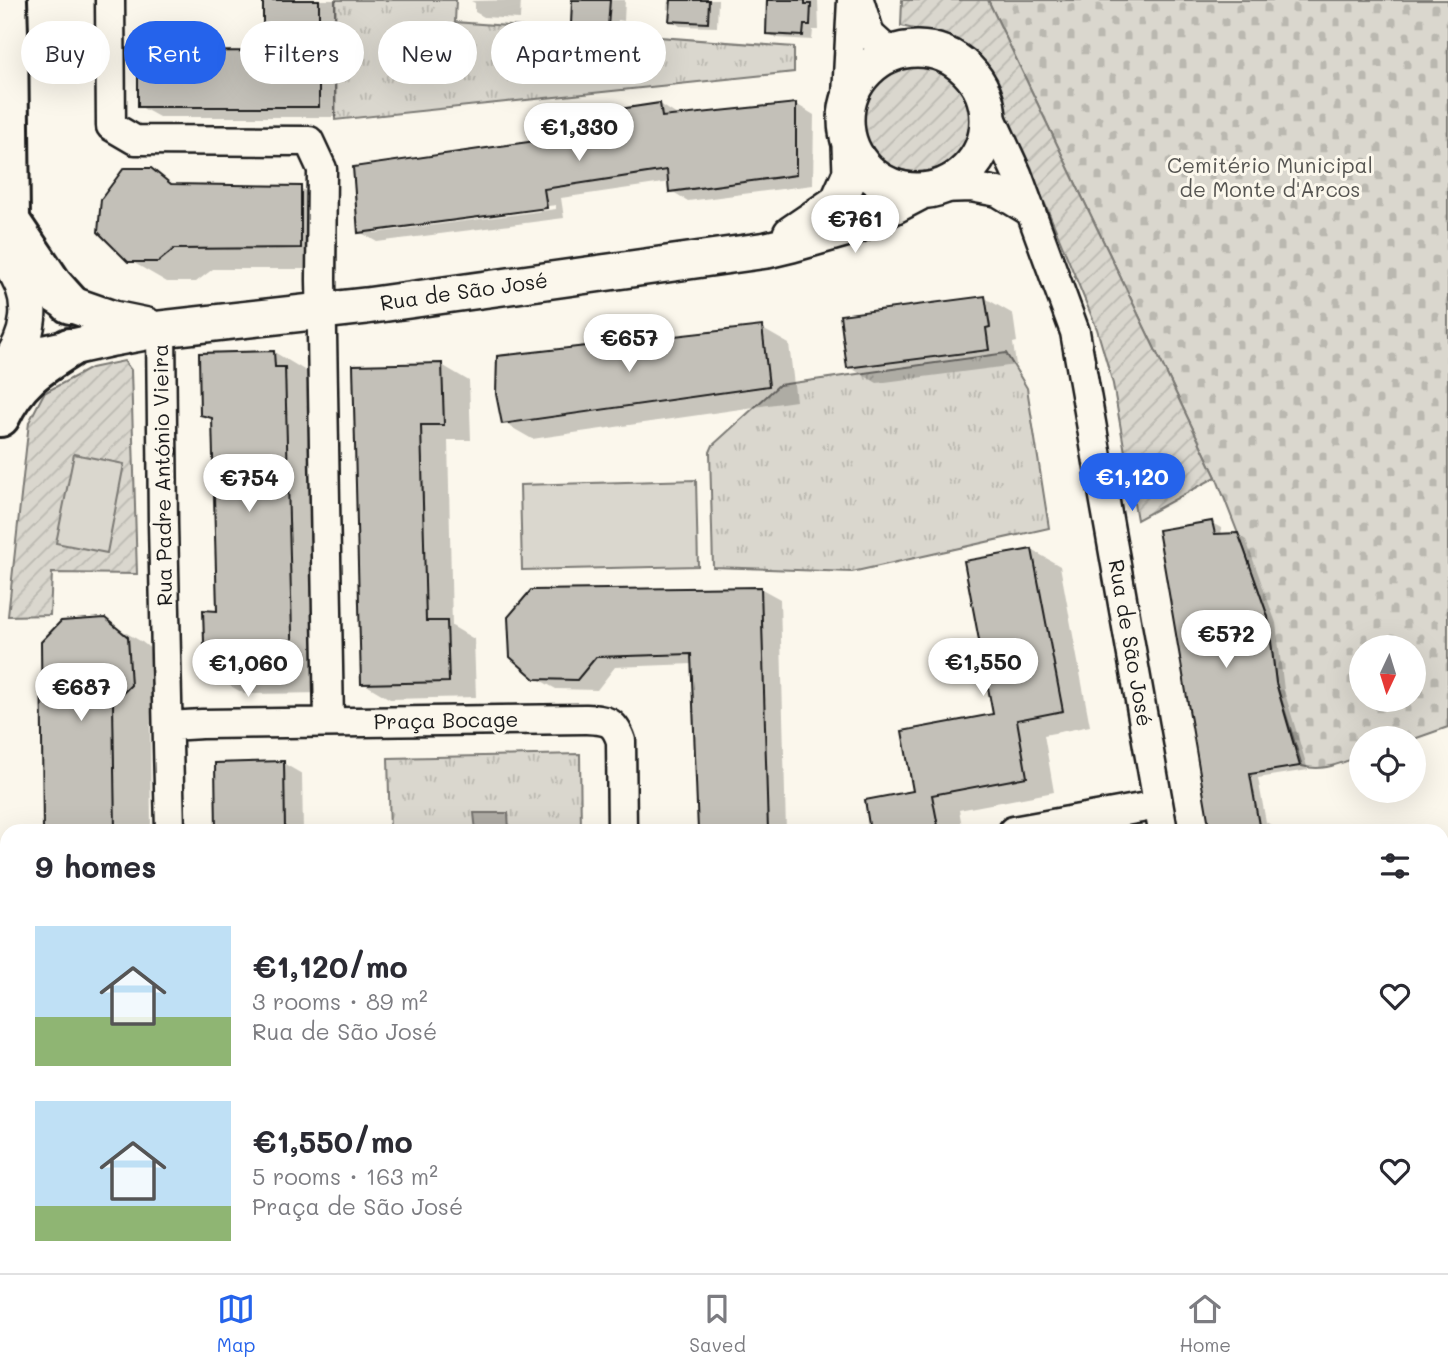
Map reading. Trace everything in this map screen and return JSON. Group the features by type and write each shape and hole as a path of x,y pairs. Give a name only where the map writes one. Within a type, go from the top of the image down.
{"highway":[{"path":"6,0 8,251 53,285 70,304"},
{"path":"0,417 9,398 28,376 69,348"}],"street":[{"path":"110,0 111,126 135,140 309,141 322,169 329,722"},
{"path":"847,96 863,73 875,62 891,54 921,49 952,58 977,80 984,95 988,111 988,131 982,150 972,166 957,180 929,191 898,189 883,183 858,161 850,146 846,128 847,96 852,0"},
{"path":"859,0 870,35 891,54"},
{"name":"Rua de São José","path":"988,111 1017,174 1075,332 1161,818"},
{"name":"Rua de São José","path":"767,250 838,202 851,173 850,146"},
{"name":"Rua de São José","path":"4,377 69,348 161,329 465,293 767,250 855,226 929,191 971,187 998,192 1031,212"},
{"path":"4,377 21,346 28,315 27,300 8,251"},
{"name":"Rua de São José","path":"70,304 113,319 161,329"},
{"name":"Rua Padre António Vieira","path":"161,329 170,824"},
{"name":"Praça Bocage","path":"169,726 605,720 617,729 621,741 622,824"},
{"path":"1093,824 1161,818"}],"green space":[{"path":"335,0 456,0 455,21 378,21 378,84 477,84 477,24 491,25 491,84 666,84 666,38 794,47 794,72 335,120 335,84 364,84 364,21 335,21"},
{"path":"902,0 988,0 1216,477 1137,520 1113,384 1097,329 1006,116 994,79 978,56 944,36 901,26"},
{"name":"Cemitério Municipal de Monte d'Arcos","path":"988,0 1448,0 1448,727 1426,735 1426,726 1349,726 1349,760 1325,767 1302,766 1276,683 1267,614 1216,477"},
{"path":"917,64 938,68 955,80 967,97 971,118 967,139 955,156 938,168 917,172 896,168 879,156 867,139 863,118 867,97 879,80 896,68"},
{"path":"1006,353 1027,388 1049,528 852,572 713,567 710,452 713,445 779,385"},
{"path":"124,361 131,370 137,574 52,573 50,615 8,616 29,422 44,393 91,368"},
{"path":"74,454 124,464 107,553 56,543"},
{"path":"696,480 698,566 522,570 520,485"},
{"path":"580,754 581,824 390,824 388,758"}],"shaded area":[{"path":"474,813 508,813 509,824 475,824"}],"building":[{"path":"263,0 319,0 319,21 263,21"},
{"path":"572,0 610,0 608,21 571,21"},
{"path":"671,0 709,0 708,23 669,21"},
{"path":"767,0 805,0 805,4 811,4 810,25 804,25 803,36 766,34"},
{"path":"226,51 240,51 240,84 319,84 319,107 138,107 138,84 226,84"},
{"path":"660,103 662,117 796,103 796,175 669,192 667,170 544,189 547,208 358,233 353,167 536,141 533,122"},
{"path":"124,168 151,168 171,184 301,186 301,248 174,249 158,262 128,262 98,232 101,199"},
{"path":"985,296 990,327 986,328 989,350 847,368 840,315"},
{"path":"762,326 769,386 502,424 496,394 497,356"},
{"path":"274,351 275,367 285,367 293,672 205,674 203,610 217,611 212,418 200,415 199,353"},
{"path":"442,363 444,425 421,425 426,621 447,621 449,682 361,684 353,365"},
{"path":"1212,521 1215,534 1238,533 1268,617 1276,683 1300,766 1250,774 1259,824 1209,824 1158,530"},
{"path":"1032,549 1063,711 1017,720 1027,777 932,795 938,824 869,824 865,800 913,791 902,731 993,714 964,561"},
{"path":"761,587 768,824 698,824 691,654 596,657 577,680 535,679 510,657 508,617 531,590"},
{"path":"105,618 128,637 131,685 113,703 115,824 43,824 41,642 61,621"},
{"path":"284,761 285,824 216,824 215,763"}]}
